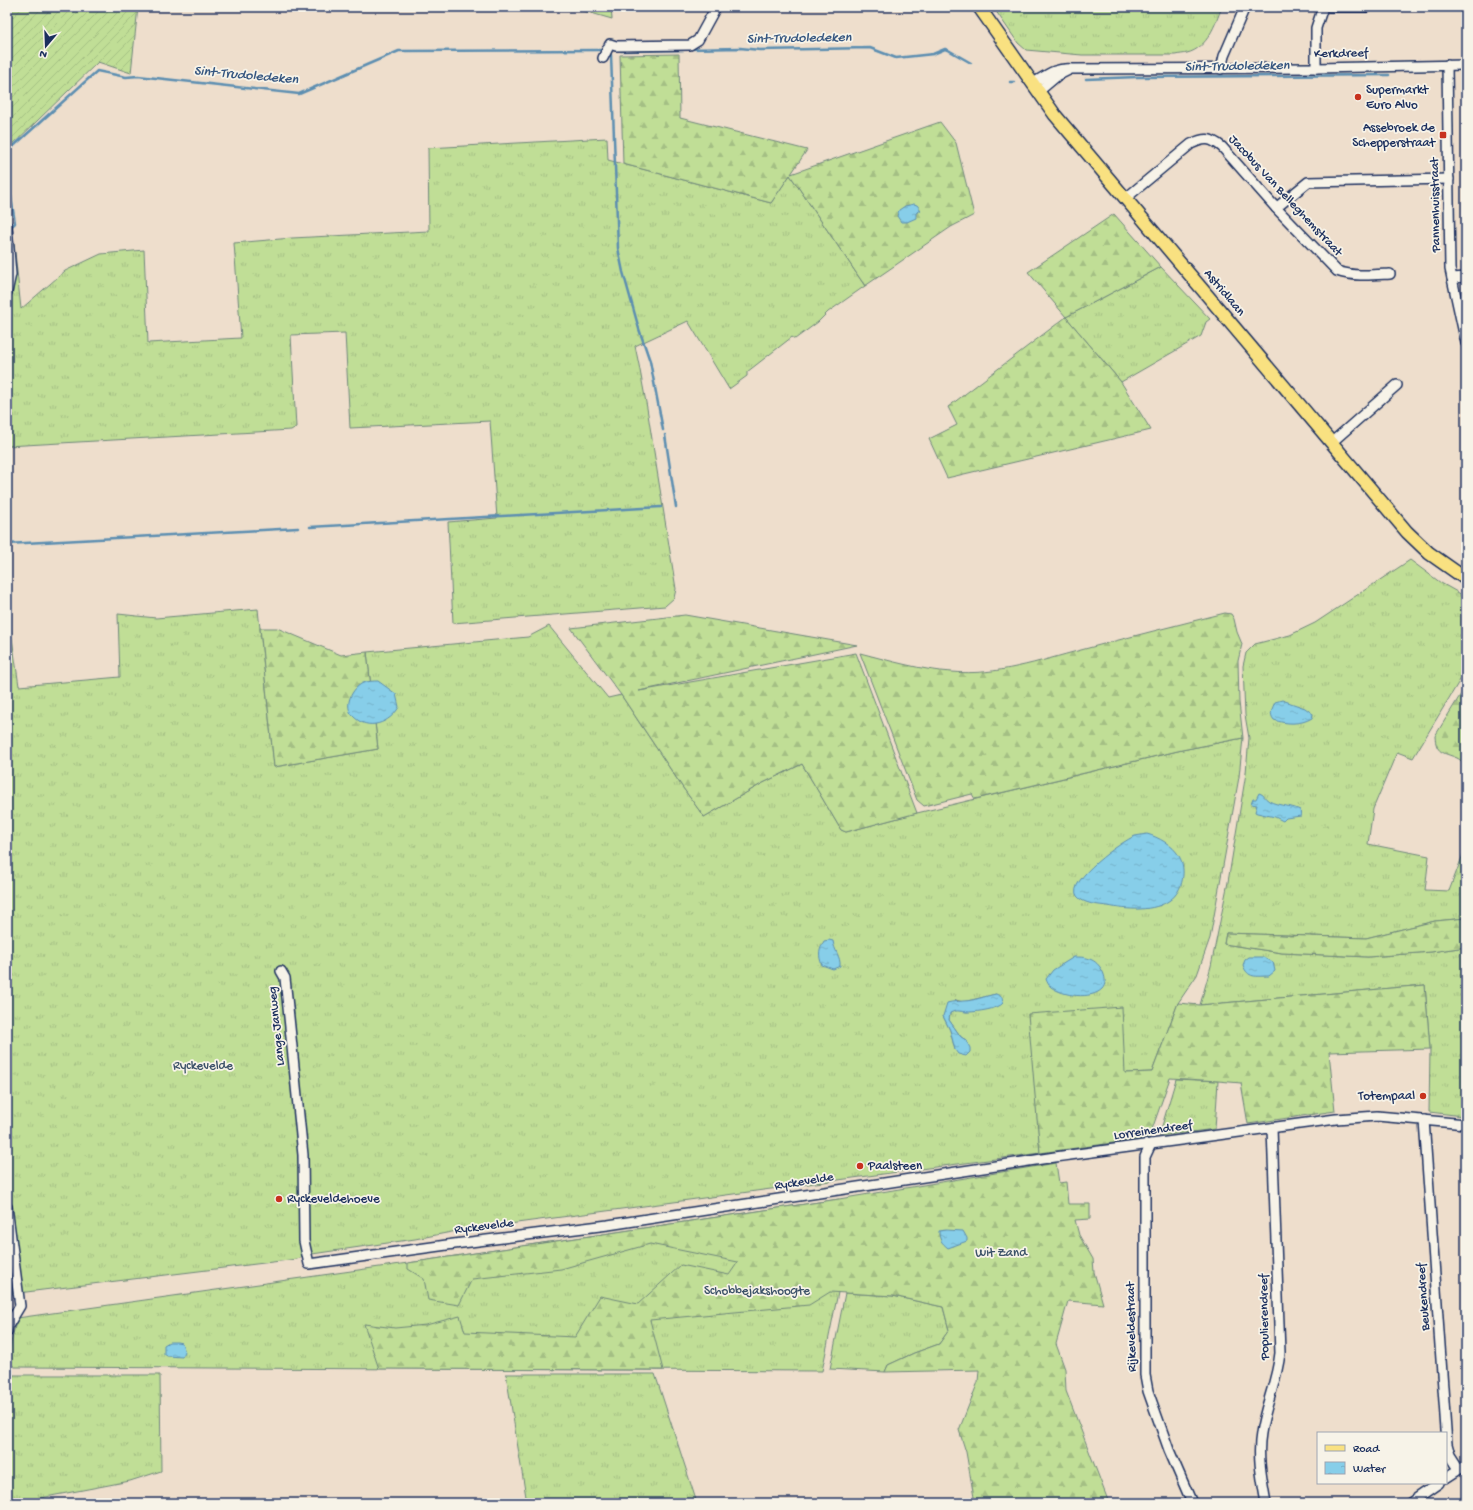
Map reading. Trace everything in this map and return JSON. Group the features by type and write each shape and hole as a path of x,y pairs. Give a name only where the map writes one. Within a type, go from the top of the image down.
{"main road":[{"name":"Astridlaan","path":"979,7 1055,115 1331,443 1416,542 1441,562 1466,579"}],"street":[{"path":"603,58 610,44 690,45 698,40 716,7"},
{"path":"1221,69 1224,56 1245,7"},
{"path":"1316,68 1316,28 1323,7"},
{"path":"1329,7 1367,7"},
{"name":"Pannenhuisstraat","path":"1447,65 1450,269 1466,343"},
{"name":"Kerkdreef","path":"1035,88 1073,69 1221,69 1466,65"},
{"name":"Jacobus Van Belleghemstraat","path":"1126,198 1191,144 1198,140 1208,139 1216,142 1222,147 1276,208 1337,271 1357,276 1390,274"},
{"path":"1276,208 1308,182 1449,179"},
{"path":"7,226 11,274 7,292"},
{"path":"1452,278 1466,277"},
{"path":"1331,443 1397,385"},
{"name":"Lange Janweg","path":"281,971 285,978 295,1080"},
{"name":"Ryckevelde","path":"295,1080 303,1155 304,1241 309,1264 608,1225 846,1189"},
{"name":"Lorreinendreef","path":"846,1189 1150,1144 1336,1119 1377,1116 1466,1124"},
{"name":"Beukendreef","path":"1424,1120 1446,1432"},
{"name":"Populierendreef","path":"1266,1503 1260,1469 1260,1441 1262,1427 1277,1376 1280,1353 1272,1128"},
{"name":"Rijkeveldestraat","path":"1150,1144 1145,1157 1145,1375 1148,1391 1167,1443 1192,1503"},
{"path":"7,1206 20,1306 8,1326 7,1332"},
{"name":"Beukendreef","path":"1447,1444 1450,1455 1462,1467"},
{"path":"1447,1477 1462,1467"},
{"path":"1410,1503 1438,1484"}],"green space":[{"path":"7,7 138,7 131,73 98,62 7,150"},
{"path":"570,7 611,7 612,19"},
{"path":"993,7 1222,7 1210,34 1205,41 1194,50 1187,53 1175,55 1082,55 1026,50 1018,43"},
{"path":"679,54 680,118 807,150 791,174 940,122 956,143 974,215 951,227 865,286 790,175 771,203 623,164 620,55"},
{"path":"607,138 608,160 771,203 790,175 865,286 828,312 818,322 795,339 792,337 747,372 747,376 729,389 688,321 635,346 647,408 676,589 674,598 665,606 453,623 448,522 497,518 490,421 350,428 345,333 291,335 296,427 291,430 7,446 7,234 14,243 21,309 65,271 101,254 144,250 148,343 241,338 234,243 292,238 429,231 428,148"},
{"path":"1114,214 1161,267 1066,317 1028,272"},
{"path":"1161,267 1210,319 1206,322 1201,336 1121,382 1066,317"},
{"path":"1066,317 1121,382 1151,430 947,478 929,439 957,425 948,407"},
{"path":"1410,560 1441,583 1466,597 1466,670 1413,758 1397,752 1373,809 1368,844 1429,856 1425,890 1449,891 1466,847 1466,918 1435,921 1366,938 1226,933 1224,944 1282,953 1368,957 1431,952 1466,947 1466,1081 1463,1116 1429,1112 1430,1049 1425,985 1200,1005 1211,966 1228,882 1246,773 1249,738 1245,715 1243,666 1246,653 1255,644 1290,635 1315,623"},
{"name":"Ryckevelde","path":"7,604 19,686 120,677 118,614 156,618 258,609 274,767 378,749 367,652 528,637 549,626 608,698 621,695 704,817 763,783 802,764 841,830 846,832 917,813 1182,750 1243,738 1239,777 1210,938 1197,975 1178,1003 1152,1072 1125,1073 1029,1014 1040,1153 457,1231 415,1239 312,1254 297,1259 10,1294 7,1308","holes":["996,994 984,1009 967,1012 956,1010 950,1013 949,1020 961,1037 966,1040 955,1050 950,1030 943,1016 956,1000 963,1002"]},
{"path":"1225,613 1231,614 1234,619 1242,644 1238,661 1239,702 1243,738 1182,750 975,799 972,794 924,806 917,800 860,653 906,665 929,669 969,673 985,672 1018,667"},
{"path":"685,615 857,645 639,691 856,653 917,813 846,832 841,830 802,764 763,783 704,817 621,695 571,628"},
{"path":"260,628 277,628 341,655 367,652 378,749 274,767"},
{"path":"1466,686 1466,766 1460,760 1441,752 1437,746 1435,736"},
{"path":"1466,918 1466,947 1431,952 1368,957 1282,953 1224,944 1226,933 1366,938 1435,921"},
{"path":"1425,985 1430,1049 1329,1052 1335,1111 1248,1124 1241,1083 1170,1078 1149,1138 1040,1153 1028,1014 1122,1007 1125,1073 1152,1072 1178,1003 1200,1005"},
{"path":"1176,1079 1218,1081 1215,1129 1159,1136"},
{"name":"Wit Zand","path":"1056,1163 1059,1183 1066,1182 1068,1204 1090,1204 1090,1219 1075,1220 1079,1235 1093,1259 1094,1272 1103,1304 1068,1301 1056,1344 1065,1369 1066,1391 1109,1503 975,1503 966,1452 959,1430 978,1382 979,1370 885,1372 888,1365 939,1344 949,1330 943,1307 893,1296 830,1292 809,1305 650,1320 663,1370 379,1369 364,1324 395,1328 426,1325 460,1316 465,1332 575,1337 600,1296 638,1304 681,1265 729,1275 738,1262 650,1244 561,1269 472,1279 459,1305 428,1300 424,1279 408,1269 408,1263 839,1199"},
{"name":"Schobbejakshoogte","path":"839,1199 843,1268 822,1371 15,1367 10,1364 7,1359 17,1318 408,1263"},
{"path":"845,1293 893,1296 943,1307 949,1330 939,1344 888,1365 885,1372 830,1369"},
{"path":"506,1374 655,1374 697,1503 527,1503"},
{"path":"7,1375 160,1375 161,1471 130,1481 14,1503 7,1503"}],"water":[{"path":"914,204 921,210 916,213 916,218 907,222 901,222 897,216 899,210 905,206"},
{"path":"369,681 378,681 396,694 399,707 395,713 378,724 365,724 359,721 350,712 350,698 352,693 359,685"},
{"path":"1282,700 1305,708 1313,714 1312,718 1303,722 1293,723 1274,720 1271,714 1275,702"},
{"path":"1259,793 1273,803 1300,810 1301,816 1286,818 1283,821 1275,817 1255,812 1257,805 1251,804 1253,799 1256,799"},
{"path":"1147,834 1160,839 1173,848 1181,861 1183,873 1181,886 1170,900 1156,907 1132,909 1091,904 1083,901 1077,896 1076,889 1080,881 1097,862 1128,839"},
{"path":"824,941 833,941 840,963 840,966 833,969 822,965 820,958 822,944"},
{"path":"1074,957 1088,958 1098,965 1105,977 1104,986 1102,989 1091,995 1077,996 1062,993 1047,983 1046,979 1053,970"},
{"path":"1249,957 1263,957 1273,962 1275,971 1269,976 1250,975 1247,973 1243,965 1245,960"},
{"path":"996,994 1002,997 1003,1003 997,1007 987,1010 969,1012 957,1011 950,1013 949,1020 961,1037 966,1040 970,1048 970,1052 966,1056 958,1054 955,1050 950,1030 943,1016 947,1003 971,1000"},
{"path":"939,1231 963,1231 967,1241 948,1248 941,1241 939,1234"},
{"path":"169,1342 182,1343 185,1352 182,1357 167,1356 164,1354 164,1345"}],"waterway":[{"name":"Sint-Trudoledeken","path":"688,49 740,48 760,50 870,48 896,58 933,54 945,49 971,63"},
{"name":"Sint-Trudoledeken","path":"7,152 97,71 126,77 138,76 299,94 399,51 603,50"},
{"name":"Sint-Trudoledeken","path":"621,51 683,50"},
{"path":"611,55 618,248 639,329 650,361 663,430"},
{"name":"Sint-Trudoledeken","path":"1086,79 1137,77 1389,75"},
{"name":"Sint-Trudoledeken","path":"7,171 15,223 12,226"},
{"path":"665,435 676,507"},
{"path":"310,527 661,507"},
{"path":"7,544 298,528"}],"place":[{"name":"Supermarkt Euro Alvo","path":"1358,97"},
{"name":"Assebroek de Schepperstraat","path":"1443,135"},
{"name":"Totempaal","path":"1423,1096"},
{"name":"Paalsteen","path":"860,1166"},
{"name":"Ryckeveldehoeve","path":"279,1199"}]}
